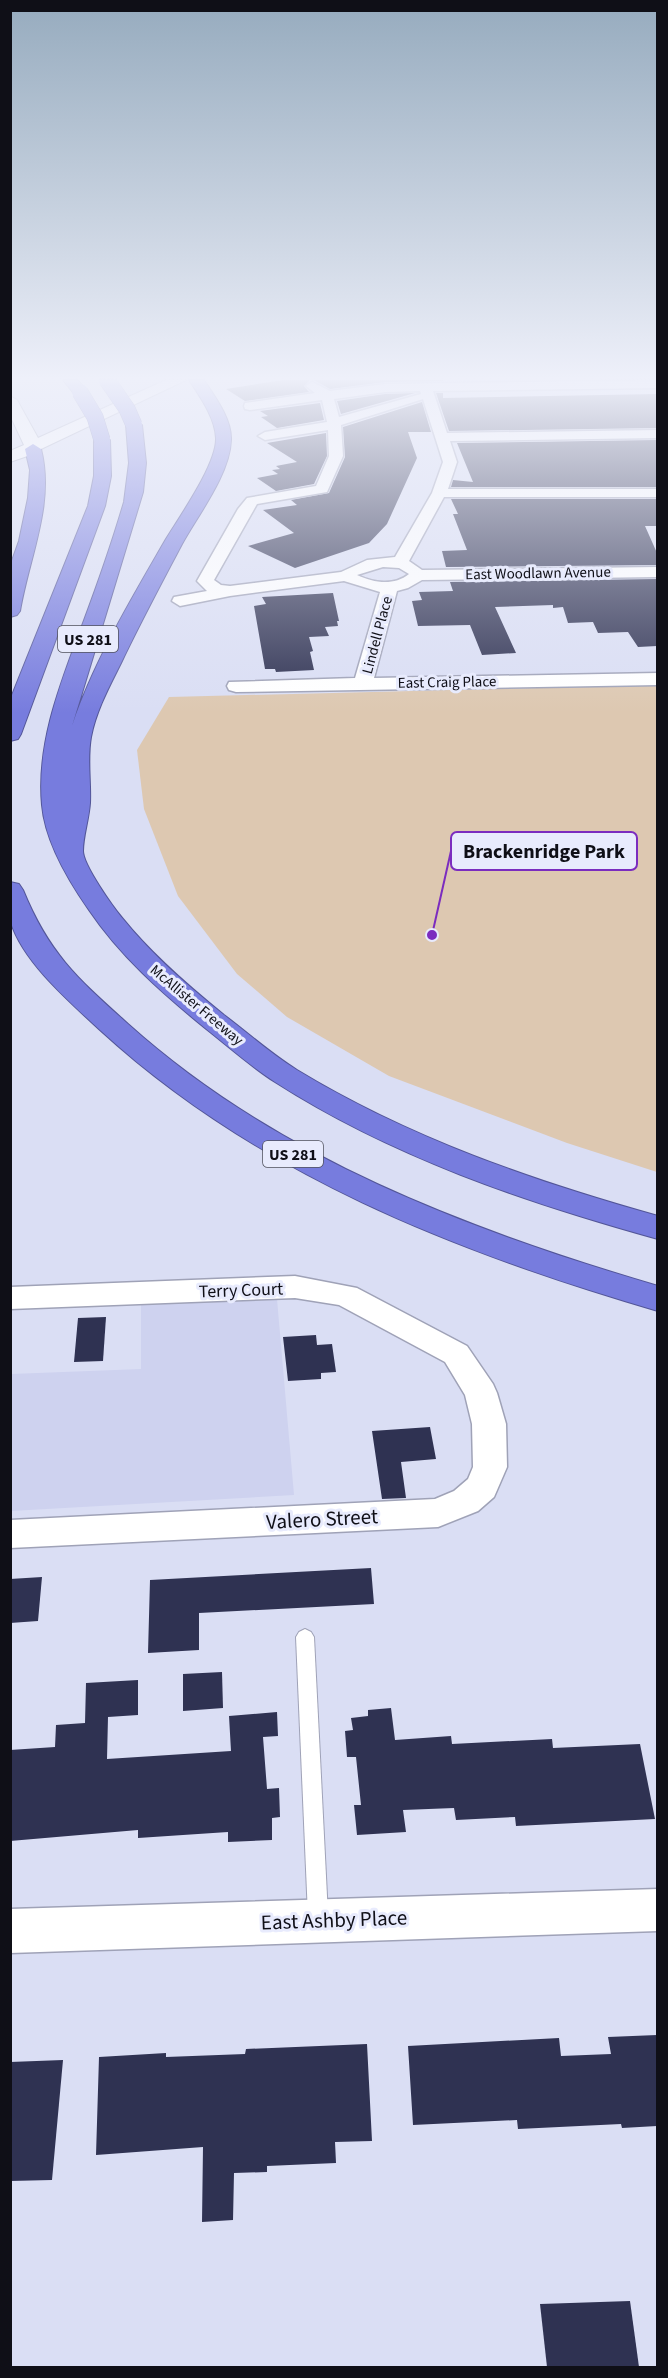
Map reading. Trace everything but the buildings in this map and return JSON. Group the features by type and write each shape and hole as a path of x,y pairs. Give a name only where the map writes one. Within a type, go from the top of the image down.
{"highway":[{"path":"10,611 16,577 30,533 37,491"},
{"name":"US 281","path":"10,734 31,674 95,517 101,491"},
{"name":"McAllister Freeway","path":"136,491 70,693 57,742 54,774 54,808 71,854 84,882 99,906 130,945 168,983 284,1074 340,1107 469,1167 542,1193 657,1228"},
{"path":"71,854 78,803 76,771 80,736 91,702 124,634 204,491"},
{"name":"US 281","path":"10,890 18,912 54,969 110,1026 157,1067 197,1097 313,1166 432,1221 598,1282 657,1299"}],"street":[{"path":"230,591 217,590 205,581 245,508 252,501 311,491"},
{"path":"400,562 439,493 657,493"},
{"path":"180,601 230,591 346,576 365,566 400,562 414,568 418,574"},
{"name":"East Woodlawn Avenue","path":"390,587 411,583 418,574 657,572"},
{"path":"346,576 358,582 390,587"},
{"name":"Lindell Place","path":"363,684 390,587"},
{"name":"East Craig Place","path":"236,686 657,679"},
{"name":"Terry Court","path":"10,1298 295,1287 321,1290 346,1296 456,1354"},
{"name":"Valero Street","path":"10,1534 438,1513 465,1501 482,1487 490,1467 489,1424 481,1393 456,1354"},
{"name":"East Ashby Place","path":"10,1931 657,1910"}],"lane":[{"path":"305,1637 318,1921"}],"shaded area":[{"path":"657,685 657,1172 567,1143 389,1076 287,1017 237,974 178,896 144,809 137,750 169,697"},
{"path":"277,1299 294,1495 11,1511 11,1374 141,1369 141,1304"}],"place":[{"name":"Brackenridge Park","path":"432,935"}]}
